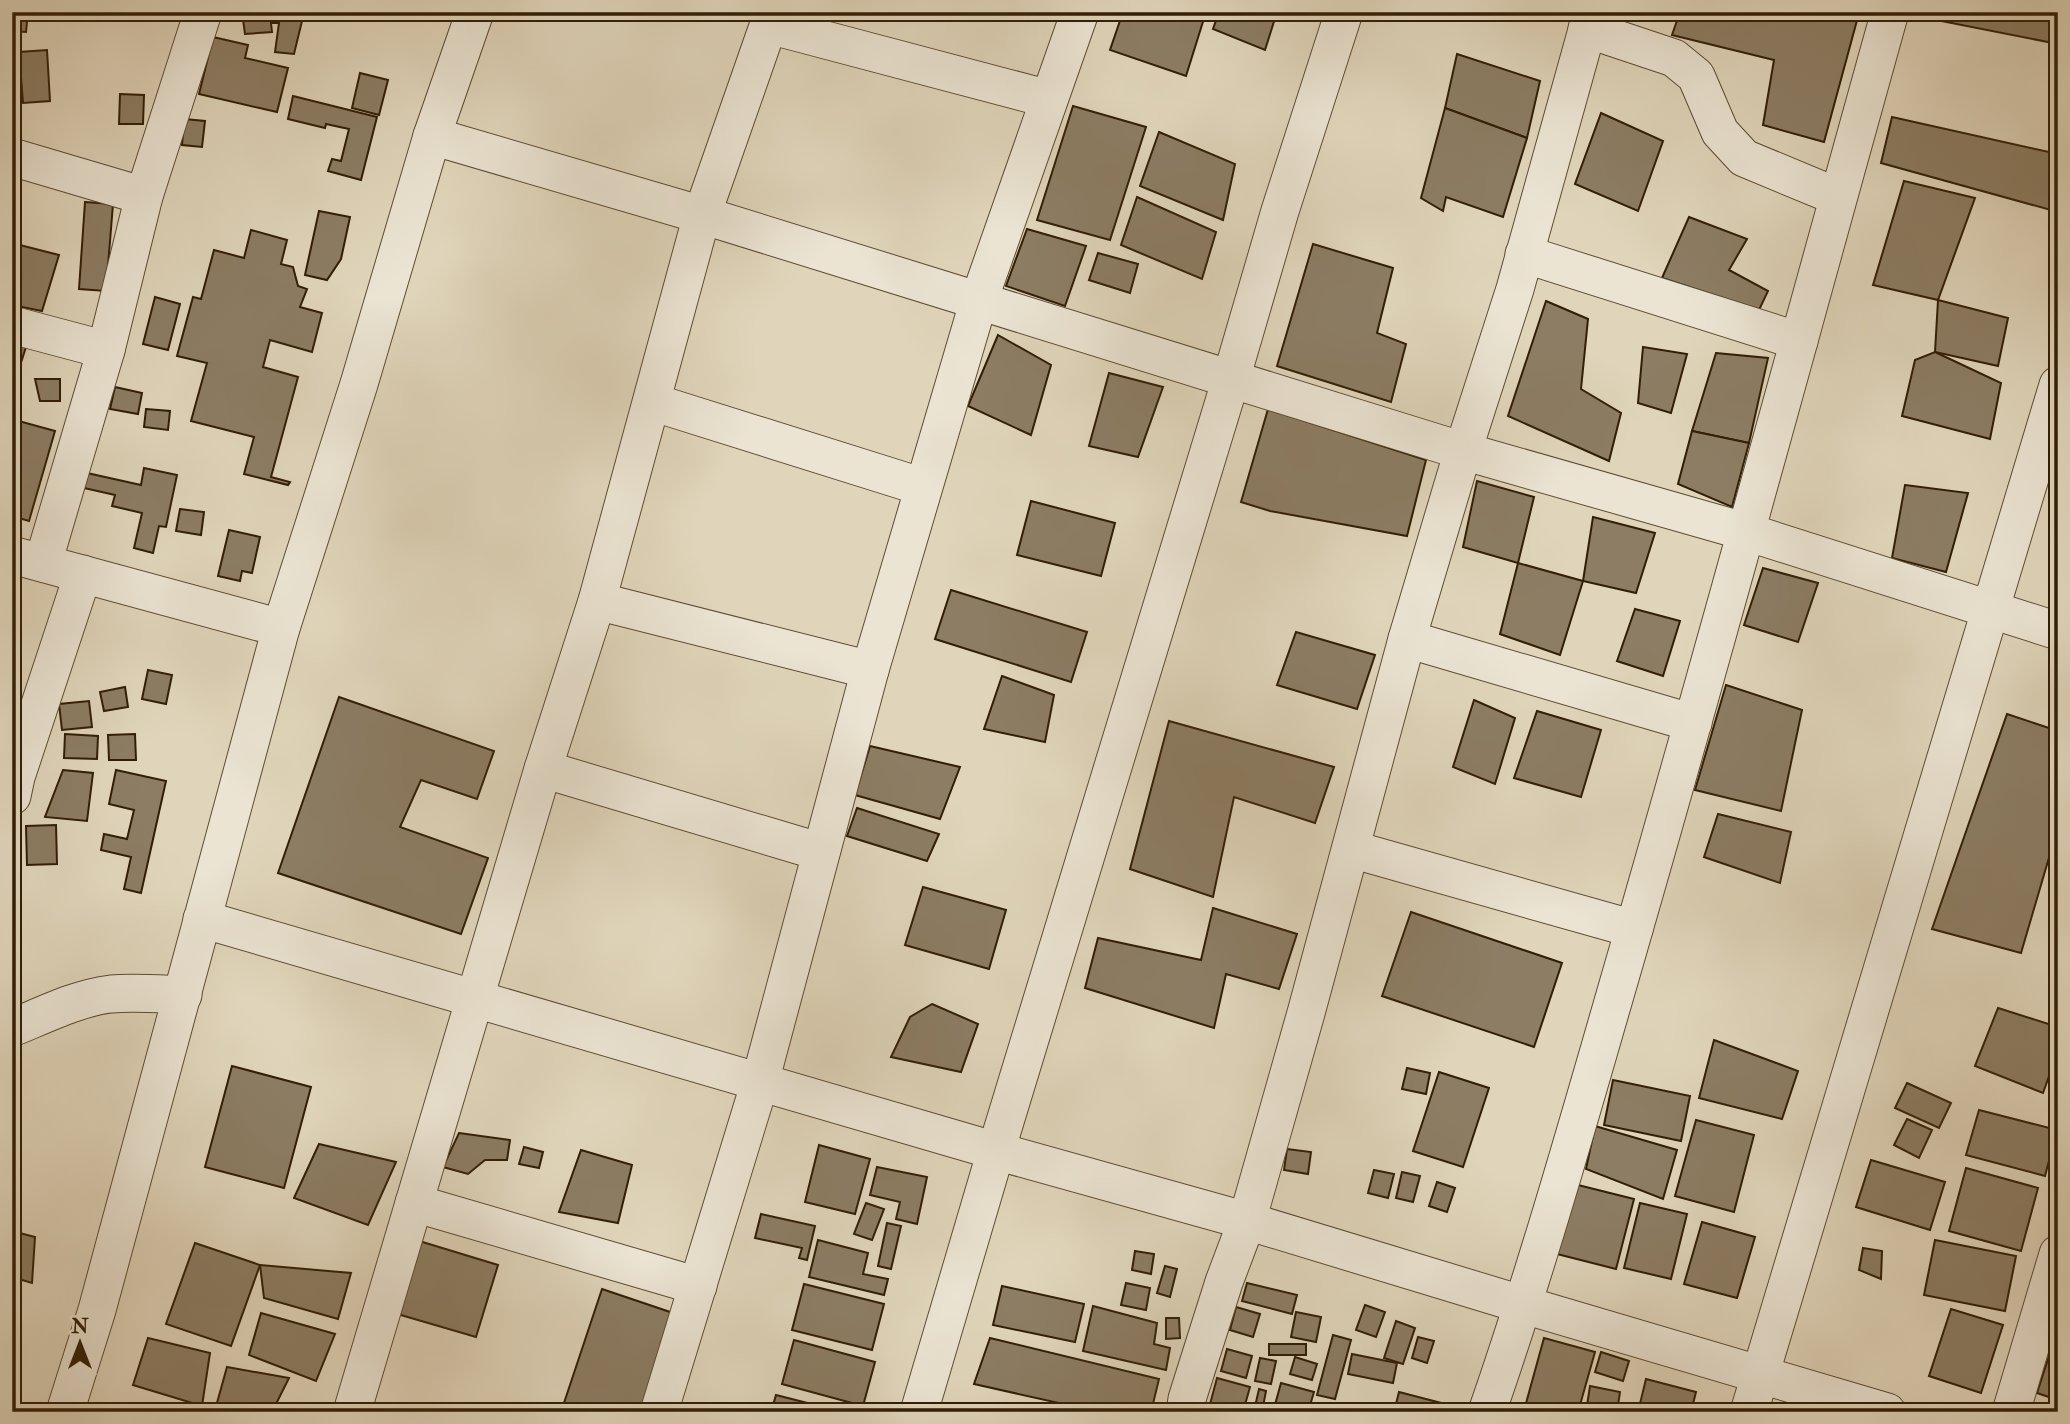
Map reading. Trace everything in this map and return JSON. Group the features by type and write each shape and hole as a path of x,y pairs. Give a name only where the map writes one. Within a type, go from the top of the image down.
{"street":[{"path":"65,1412 97,1310 281,628 359,384 432,136 475,12"},
{"path":"659,1412 760,1082 870,670 979,300 1080,12"},
{"path":"919,1412 1280,211 1343,12"},
{"path":"1487,1412 1524,1306 1634,929 1890,12"},
{"path":"191,15 106,350 28,559 281,628"},
{"path":"360,1409 414,1203 543,769 597,601 702,215 771,18 1049,99"},
{"path":"1185,1412 1186,1399 1247,1221 1407,639 1524,254 1590,21 1674,58 1696,76 1720,132 1744,158 1838,197"},
{"path":"432,136 702,215 1463,451 1747,532 2058,631"},
{"path":"12,156 145,196"},
{"path":"1524,254 1799,341"},
{"path":"12,325 106,350"},
{"path":"1749,1412 2058,384"},
{"path":"652,401 923,487"},
{"path":"12,796 83,574"},
{"path":"597,601 870,670"},
{"path":"1407,639 1693,723"},
{"path":"543,769 821,852"},
{"path":"1351,849 1634,929"},
{"path":"202,919 996,1151 1247,1221 1524,1306 1887,1412"},
{"path":"12,1028 77,1003 110,994 183,995"},
{"path":"414,1203 698,1286"},
{"path":"2011,1412 2058,1254"}],"building":[{"path":"12,12 28,12 26,32 12,31"},
{"path":"242,12 272,12 274,20 284,14 302,21 294,54 275,52 279,23 271,23 272,32 245,34"},
{"path":"1123,12 1206,12 1186,76 1110,50"},
{"path":"1219,12 1277,12 1265,50 1213,29"},
{"path":"1680,12 1859,13 1824,142 1763,125 1774,60 1672,35"},
{"path":"1927,12 2058,12 2058,44 1926,18"},
{"path":"213,37 248,45 245,58 288,68 277,112 199,94"},
{"path":"47,50 50,101 23,103 19,52"},
{"path":"1457,54 1540,81 1527,138 1445,108"},
{"path":"360,73 388,80 379,115 352,108"},
{"path":"120,94 144,95 143,124 119,124"},
{"path":"293,96 377,117 361,180 328,171 332,159 341,161 349,129 326,124 325,128 288,119"},
{"path":"1073,106 1146,127 1110,240 1037,220"},
{"path":"1445,108 1527,138 1503,217 1446,197 1443,211 1421,198"},
{"path":"1601,113 1663,141 1638,211 1575,184"},
{"path":"1892,117 2058,154 2058,212 1881,163"},
{"path":"184,119 205,121 202,147 182,145"},
{"path":"1159,132 1235,164 1223,220 1140,186"},
{"path":"1904,181 1975,198 1938,300 1873,285"},
{"path":"1137,197 1216,232 1202,279 1121,245"},
{"path":"85,202 113,204 106,291 79,289"},
{"path":"319,211 350,217 341,259 327,280 305,275"},
{"path":"1689,217 1747,239 1729,270 1768,291 1759,310 1662,278"},
{"path":"1027,229 1086,246 1065,306 1006,286"},
{"path":"251,230 287,240 281,264 293,267 298,286 307,289 300,307 322,313 312,352 270,340 263,367 298,377 271,477 290,482 288,485 244,474 254,437 191,421 207,363 177,356 193,297 201,299 214,250 244,258"},
{"path":"12,243 59,255 42,311 12,305"},
{"path":"1313,244 1393,268 1377,333 1406,344 1391,402 1277,366"},
{"path":"1098,253 1138,264 1130,293 1089,280"},
{"path":"155,297 180,304 168,350 143,344"},
{"path":"1938,300 2008,318 1998,366 1935,352"},
{"path":"1546,301 1588,319 1581,389 1621,413 1609,461 1508,416"},
{"path":"998,335 1051,365 1031,435 968,406"},
{"path":"12,343 26,347 12,391"},
{"path":"1643,347 1687,354 1671,413 1638,403"},
{"path":"1935,352 2001,383 1990,439 1902,416 1915,360"},
{"path":"1716,353 1768,358 1749,443 1692,431"},
{"path":"1109,373 1163,387 1138,457 1089,446"},
{"path":"35,379 60,379 60,401 40,401"},
{"path":"115,387 142,393 138,414 110,409"},
{"path":"146,409 170,411 168,430 144,427"},
{"path":"1268,409 1426,460 1407,536 1270,511 1241,502"},
{"path":"15,420 55,431 29,521 12,516 12,430"},
{"path":"1692,431 1749,443 1732,507 1678,484"},
{"path":"144,468 177,475 166,527 159,526 153,553 134,548 142,513 112,506 115,495 84,488 87,473 141,485"},
{"path":"1477,481 1534,497 1518,563 1463,547"},
{"path":"1905,485 1968,493 1946,572 1892,558"},
{"path":"1031,501 1115,523 1101,576 1017,555"},
{"path":"180,509 204,512 201,535 176,531"},
{"path":"1593,517 1655,533 1636,593 1583,581"},
{"path":"229,530 260,537 252,573 242,571 240,581 218,576"},
{"path":"1518,563 1583,581 1560,655 1500,634"},
{"path":"1763,568 1818,583 1798,642 1744,625"},
{"path":"951,590 1087,632 1071,682 935,639"},
{"path":"1635,609 1680,621 1663,676 1617,661"},
{"path":"1296,632 1375,655 1357,709 1277,685"},
{"path":"148,670 172,675 166,704 142,699"},
{"path":"1002,676 1054,695 1045,742 984,729"},
{"path":"1726,685 1802,710 1781,811 1695,790"},
{"path":"125,687 128,707 104,711 100,692"},
{"path":"339,697 494,751 477,799 421,780 400,827 488,858 461,934 278,873"},
{"path":"1474,700 1515,718 1495,784 1453,767"},
{"path":"89,701 92,727 62,730 59,704"},
{"path":"1537,711 1601,730 1581,797 1514,778"},
{"path":"2007,714 2058,731 2058,827 2021,953 1932,929"},
{"path":"1169,721 1334,767 1315,823 1234,797 1213,897 1130,869"},
{"path":"65,734 98,736 97,759 64,758"},
{"path":"135,734 136,760 109,760 108,735"},
{"path":"870,746 960,767 940,819 855,795"},
{"path":"63,770 93,773 87,821 45,817"},
{"path":"116,770 166,781 141,893 124,889 131,857 101,850 104,834 127,839 134,810 109,804"},
{"path":"857,808 939,834 927,861 847,836"},
{"path":"1718,814 1791,832 1780,883 1704,857"},
{"path":"56,825 57,864 27,865 26,826"},
{"path":"923,887 1006,910 989,969 905,945"},
{"path":"1213,908 1297,934 1279,989 1226,974 1214,1028 1085,988 1098,938 1201,960"},
{"path":"1411,912 1562,963 1534,1047 1382,996"},
{"path":"932,1004 978,1024 961,1072 891,1057 910,1017"},
{"path":"1998,1008 2058,1027 2058,1051 2043,1093 1975,1066"},
{"path":"1714,1040 1798,1071 1782,1119 1699,1098"},
{"path":"232,1066 311,1087 284,1188 205,1167"},
{"path":"1407,1068 1430,1073 1426,1094 1402,1089"},
{"path":"1439,1072 1489,1088 1463,1167 1413,1151"},
{"path":"1613,1080 1690,1096 1681,1141 1604,1125"},
{"path":"1907,1083 1951,1103 1939,1128 1895,1108"},
{"path":"1979,1110 2057,1130 2045,1176 1966,1155"},
{"path":"1907,1119 1932,1130 1919,1158 1894,1145"},
{"path":"1696,1120 1754,1135 1734,1212 1675,1196"},
{"path":"1595,1126 1677,1150 1663,1199 1586,1169"},
{"path":"459,1133 510,1140 507,1160 485,1160 468,1174 443,1167"},
{"path":"319,1144 396,1162 368,1225 294,1198"},
{"path":"819,1145 870,1159 855,1214 805,1202"},
{"path":"524,1147 543,1152 539,1168 519,1164"},
{"path":"1287,1149 1311,1152 1308,1174 1284,1170"},
{"path":"581,1150 632,1165 618,1223 559,1212"},
{"path":"1871,1160 1945,1182 1930,1230 1856,1207"},
{"path":"877,1167 927,1177 917,1224 896,1219 900,1202 870,1195"},
{"path":"1966,1168 2038,1188 2021,1251 1949,1231"},
{"path":"1374,1170 1394,1174 1388,1198 1368,1193"},
{"path":"1402,1172 1420,1176 1413,1202 1396,1198"},
{"path":"1437,1182 1455,1188 1447,1212 1429,1206"},
{"path":"1574,1184 1634,1199 1616,1269 1557,1254"},
{"path":"866,1203 884,1209 872,1240 854,1234"},
{"path":"1640,1203 1687,1214 1671,1279 1624,1268"},
{"path":"761,1214 815,1226 807,1260 799,1258 802,1248 755,1238"},
{"path":"1702,1222 1755,1237 1737,1298 1684,1284"},
{"path":"887,1223 901,1226 891,1269 878,1266"},
{"path":"12,1231 35,1237 32,1283 12,1277"},
{"path":"416,1240 498,1265 476,1337 394,1313"},
{"path":"818,1240 868,1253 863,1274 888,1279 884,1295 809,1277"},
{"path":"1935,1240 2016,1256 2005,1311 1924,1295"},
{"path":"195,1243 260,1265 231,1346 166,1324"},
{"path":"1863,1248 1882,1251 1881,1279 1859,1270"},
{"path":"1135,1251 1154,1254 1151,1274 1132,1270"},
{"path":"260,1265 351,1273 338,1319 264,1298"},
{"path":"1165,1266 1177,1269 1170,1297 1157,1293"},
{"path":"1126,1283 1150,1288 1146,1310 1121,1305"},
{"path":"1247,1283 1297,1295 1292,1314 1242,1301"},
{"path":"804,1284 884,1304 872,1350 792,1330"},
{"path":"1002,1286 1084,1304 1075,1342 993,1325"},
{"path":"602,1289 673,1313 640,1412 561,1412"},
{"path":"12,1293 18,1295 15,1338 12,1337"},
{"path":"1365,1305 1385,1312 1376,1337 1356,1330"},
{"path":"1093,1306 1157,1323 1154,1344 1170,1348 1166,1370 1083,1351"},
{"path":"1236,1307 1260,1314 1253,1337 1230,1330"},
{"path":"1951,1309 2003,1325 1981,1393 1929,1376"},
{"path":"1296,1312 1321,1317 1316,1342 1291,1337"},
{"path":"261,1313 335,1334 316,1381 249,1355"},
{"path":"1166,1318 1179,1318 1180,1338 1166,1339"},
{"path":"1396,1321 1415,1328 1403,1364 1384,1358"},
{"path":"2058,1328 2058,1400 2037,1393"},
{"path":"1333,1335 1351,1340 1335,1399 1317,1395"},
{"path":"1418,1337 1434,1341 1427,1363 1412,1358"},
{"path":"148,1338 210,1353 202,1406 133,1385"},
{"path":"990,1338 1159,1379 1151,1412 1099,1412 974,1384"},
{"path":"1544,1338 1595,1352 1578,1412 1541,1412 1525,1407"},
{"path":"794,1340 875,1362 863,1406 782,1384"},
{"path":"1269,1344 1306,1344 1306,1355 1269,1355"},
{"path":"1227,1349 1252,1356 1246,1378 1221,1371"},
{"path":"1601,1352 1629,1361 1623,1381 1595,1372"},
{"path":"1352,1354 1397,1363 1393,1383 1348,1374"},
{"path":"1295,1357 1317,1364 1312,1380 1290,1374"},
{"path":"1260,1358 1276,1361 1271,1384 1255,1381"},
{"path":"227,1367 289,1378 272,1412 215,1410"},
{"path":"1217,1378 1250,1387 1243,1412 1222,1412 1209,1408"},
{"path":"1646,1379 1696,1392 1691,1412 1638,1412"},
{"path":"1281,1383 1314,1392 1308,1412 1273,1412"},
{"path":"1590,1386 1620,1392 1617,1412 1586,1412"},
{"path":"1259,1389 1266,1391 1262,1412 1254,1411"},
{"path":"1399,1392 1453,1406 1452,1412 1394,1412"},
{"path":"776,1395 843,1412 771,1412"}]}
